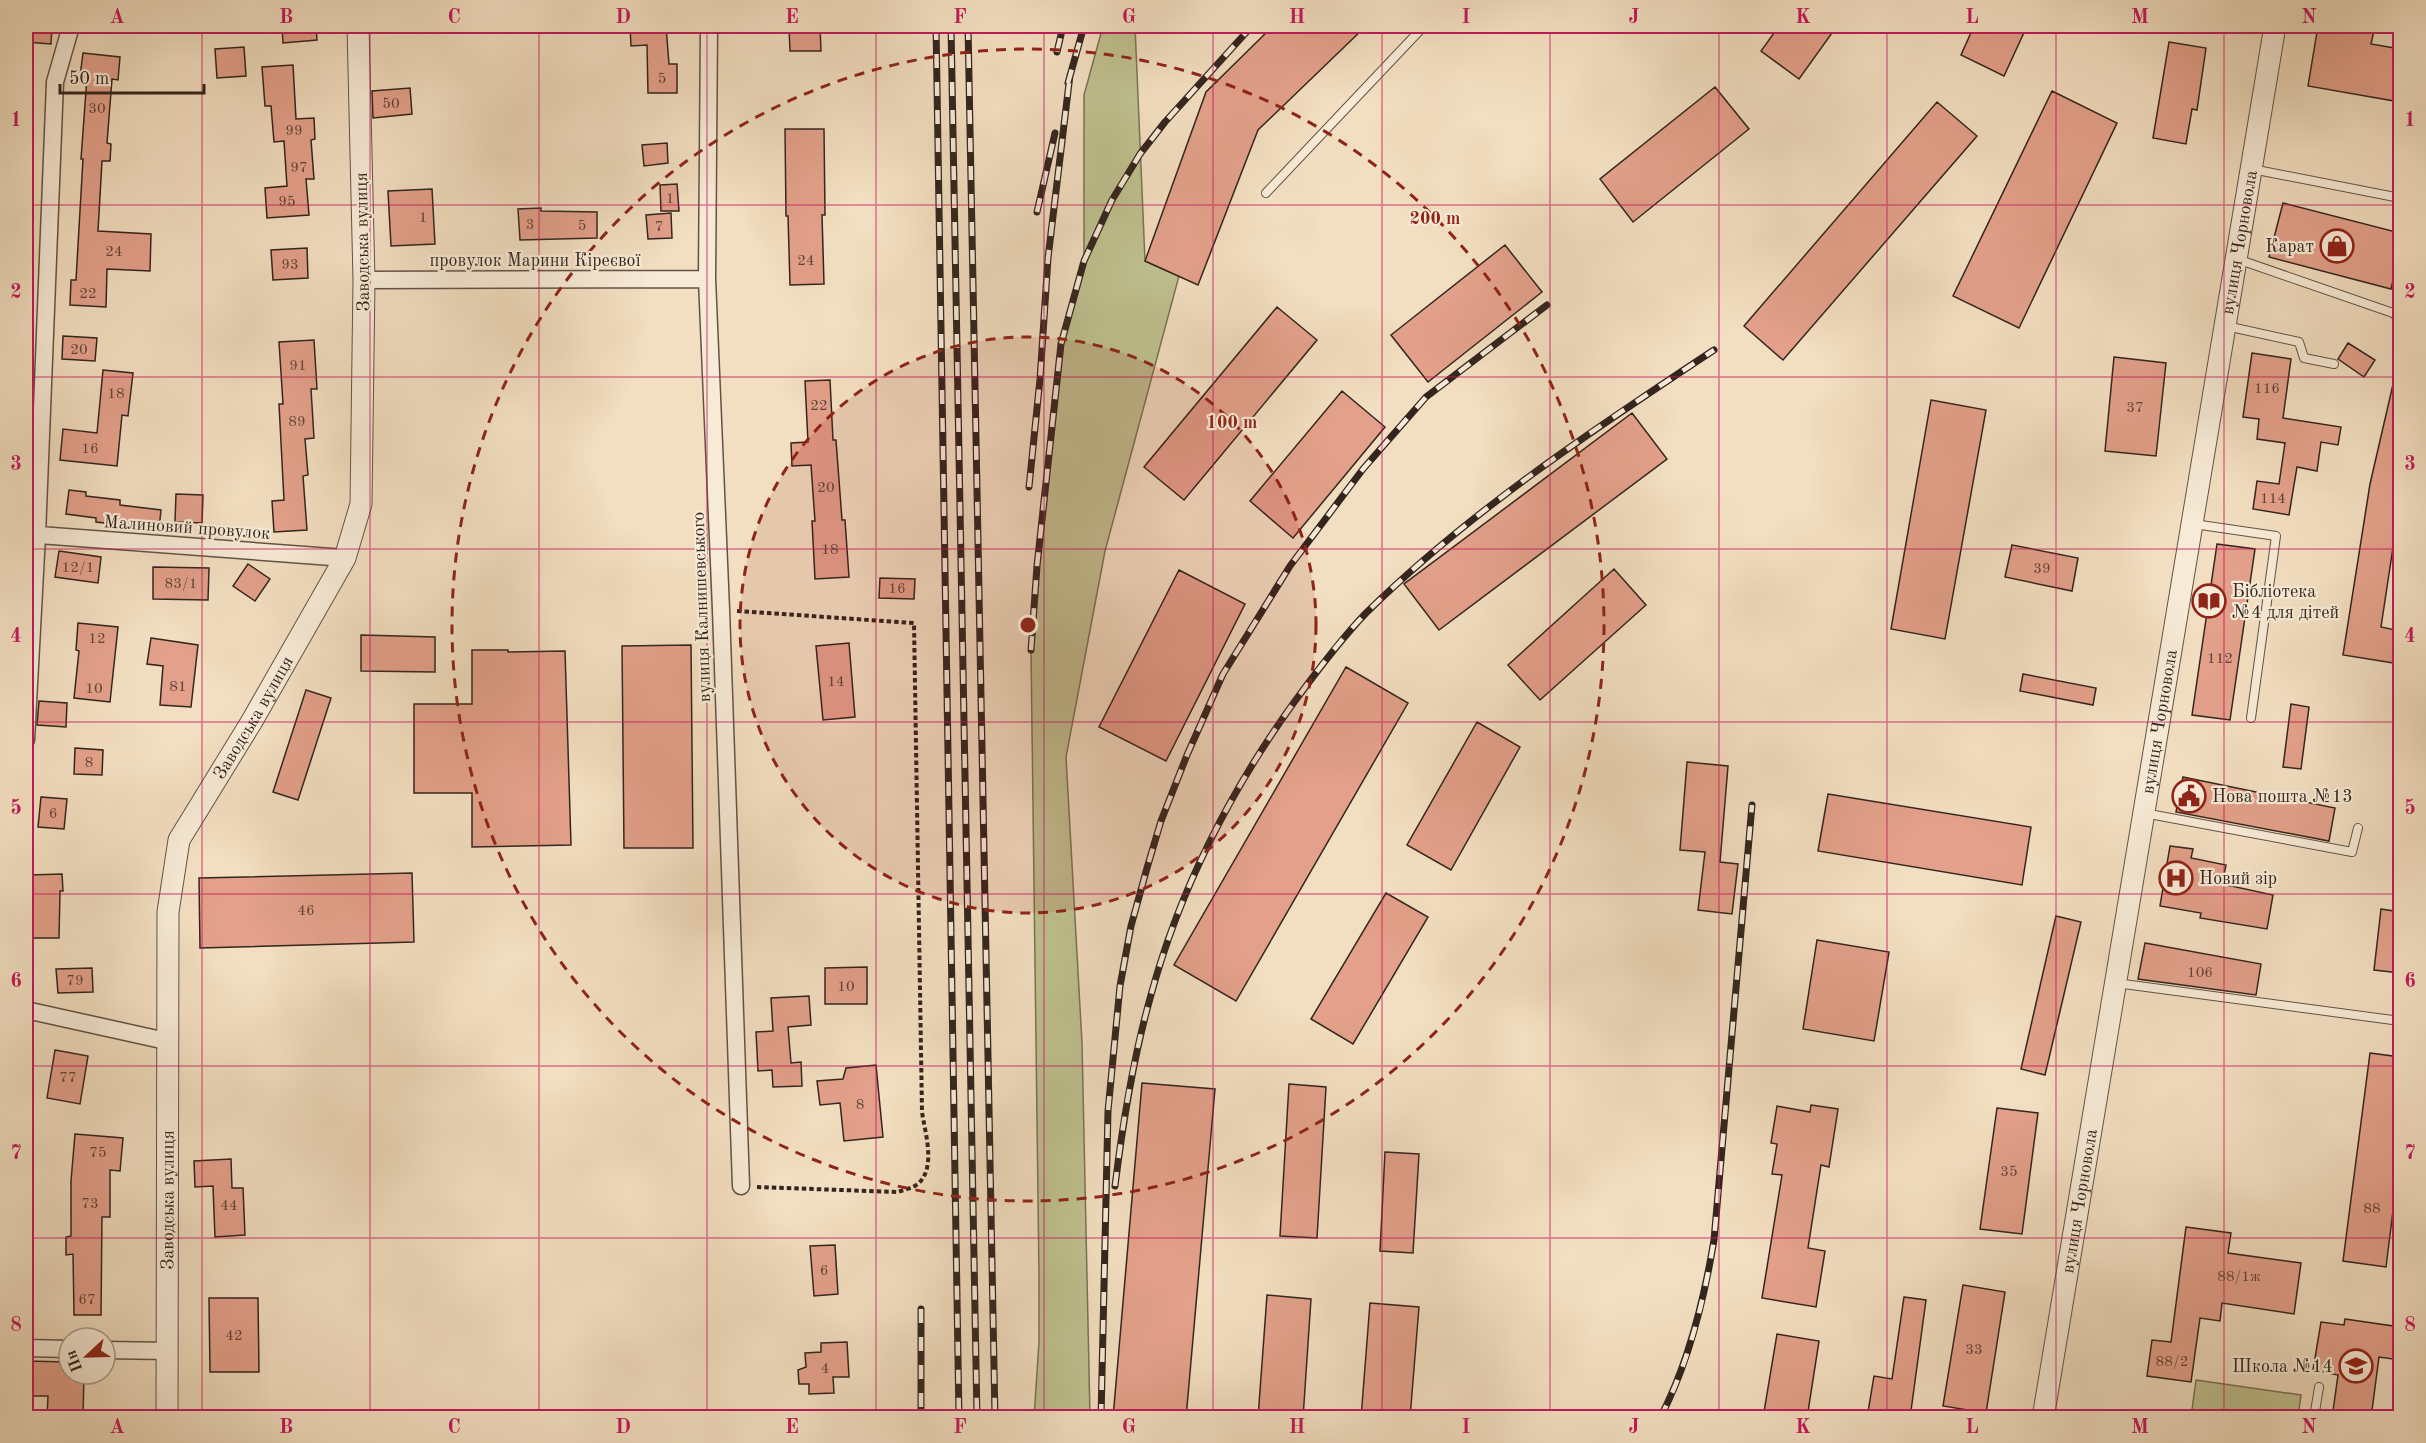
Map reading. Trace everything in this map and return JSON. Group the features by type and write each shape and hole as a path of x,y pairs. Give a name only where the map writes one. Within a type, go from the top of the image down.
{"street":[{"path":"26,740 31,535 55,82 71,26"},
{"name":"Заводська вулиця","path":"167,1418 168,912 179,840 252,721 345,558 361,504 364,280 358,26"},
{"name":"вулиця Калнишевського","path":"710,26 707,279 741,1186"},
{"name":"вулиця Чорновола","path":"2043,1418 2275,26"},
{"name":"провулок Марини Кіреєвої","path":"364,280 707,279"},
{"name":"Малиновий провулок","path":"31,535 345,558"},
{"path":"26,1010 166,1041"},
{"path":"26,1348 57,1349"},
{"path":"117,1350 168,1351"}],"lane":[{"path":"1266,193 1424,26"},
{"path":"2252,169 2400,198"},
{"path":"2237,259 2393,313 2400,320"},
{"path":"2226,326 2299,342 2304,358 2334,363"},
{"path":"2193,524 2276,536 2251,718"},
{"path":"2144,813 2352,852 2358,828"},
{"path":"2115,983 2400,1021"},
{"path":"2314,1418 2319,1387"}],"path":[{"path":"721,610 914,623 922,1112 928,1150 927,1172 918,1184 897,1192 741,1186"}],"green space":[{"path":"1103,26 1135,26 1145,261 1179,276 1105,551 1066,757 1082,1043 1090,1417 1034,1418 1039,1342 1039,1276 1031,650 1037,566 1061,344 1084,261 1084,95"},
{"path":"2196,1380 2301,1395 2298,1417 2191,1417"}],"building":[{"path":"26,26 52,26 51,44 26,42"},
{"path":"282,26 316,26 317,40 283,43"},
{"path":"630,26 666,26 669,64 677,64 677,93 648,93 647,45 631,46"},
{"path":"789,26 820,26 821,51 790,51"},
{"path":"1273,26 1366,26 1258,130 1198,285 1145,261 1206,92"},
{"path":"1779,26 1837,26 1799,79 1761,51"},
{"path":"1974,26 2027,26 2004,76 1961,55"},
{"path":"2318,26 2375,26 2371,44 2400,49 2400,102 2308,86"},
{"path":"2169,42 2206,48 2197,110 2192,109 2186,144 2153,138"},
{"path":"244,47 246,76 217,78 215,49"},
{"path":"83,53 120,57 118,80 112,79 107,143 111,144 110,161 102,161 98,231 151,234 150,271 107,269 106,307 70,305 71,280 76,280 83,159 81,159 87,77 80,76"},
{"path":"293,65 296,119 314,118 315,139 311,140 314,179 306,179 309,215 267,218 265,188 287,186 284,141 274,142 271,106 265,106 262,67"},
{"path":"1715,87 1749,129 1633,222 1600,179"},
{"path":"410,88 412,114 373,118 372,91"},
{"path":"2052,91 2117,123 2019,328 1953,296"},
{"path":"1937,102 1977,136 1783,360 1744,326"},
{"path":"785,129 824,129 825,215 822,215 824,284 790,285"},
{"path":"667,143 668,163 644,166 642,145"},
{"path":"677,184 679,211 661,211 660,185"},
{"path":"432,189 435,244 391,246 388,191"},
{"path":"2283,203 2400,233 2400,251 2391,289 2269,257"},
{"path":"541,208 541,211 597,212 597,238 520,240 518,209"},
{"path":"671,213 672,238 648,239 646,215"},
{"path":"1505,245 1542,292 1428,382 1391,335"},
{"path":"307,248 308,278 273,280 271,250"},
{"path":"1277,307 1317,340 1184,500 1144,467"},
{"path":"63,336 97,338 95,361 62,359"},
{"path":"314,340 317,389 311,389 314,438 305,439 308,475 303,476 307,530 274,532 272,501 284,500 279,404 283,404 279,342"},
{"path":"2348,343 2375,360 2364,377 2338,359"},
{"path":"2252,353 2291,359 2283,418 2341,427 2338,445 2321,442 2317,471 2297,467 2289,515 2253,509 2257,481 2279,484 2285,443 2257,439 2259,419 2243,417"},
{"path":"2114,357 2166,363 2156,456 2105,451"},
{"path":"103,370 133,373 128,416 122,415 117,466 60,460 63,429 97,433"},
{"path":"830,380 833,440 836,440 849,577 815,579 812,521 815,521 811,465 792,466 791,443 808,442 805,381"},
{"path":"2394,380 2400,380 2400,501 2381,627 2400,631 2400,664 2343,655 2370,484"},
{"path":"1342,391 1385,427 1293,538 1250,501"},
{"path":"1931,400 1986,410 1945,639 1891,629"},
{"path":"1632,413 1667,459 1439,630 1404,584"},
{"path":"69,490 86,492 86,496 120,500 120,505 161,510 159,529 96,522 96,518 66,514"},
{"path":"176,494 203,495 202,523 175,522"},
{"path":"2217,544 2255,549 2230,720 2192,715"},
{"path":"2012,545 2078,558 2072,591 2005,577"},
{"path":"59,551 101,557 98,583 55,577"},
{"path":"248,564 270,579 255,601 233,586"},
{"path":"153,567 209,568 208,600 153,599"},
{"path":"1614,569 1646,605 1540,700 1508,665"},
{"path":"1179,570 1245,604 1166,761 1099,727"},
{"path":"880,578 915,579 914,599 879,598"},
{"path":"78,623 118,627 110,702 74,698 79,651 76,650"},
{"path":"361,635 435,637 435,672 361,671"},
{"path":"151,638 198,645 191,707 160,705 163,666 147,664"},
{"path":"849,643 855,717 823,720 816,646"},
{"path":"691,645 693,848 624,848 622,646"},
{"path":"472,650 565,651 571,845 472,847 472,793 414,793 414,704 472,704"},
{"path":"1346,667 1408,703 1236,1001 1174,965"},
{"path":"2023,674 2096,688 2093,705 2020,691"},
{"path":"306,690 331,698 298,800 273,792"},
{"path":"39,701 67,703 66,727 37,725"},
{"path":"2291,704 2309,707 2301,769 2283,767"},
{"path":"1477,722 1520,747 1451,870 1407,845"},
{"path":"75,748 103,750 102,775 74,774"},
{"path":"1687,762 1728,766 1720,862 1738,864 1732,914 1698,910 1705,852 1680,850"},
{"path":"2183,777 2335,808 2329,841 2176,812"},
{"path":"1828,794 2031,827 2022,885 1818,851"},
{"path":"41,797 67,799 64,829 38,827"},
{"path":"2170,846 2193,849 2191,858 2226,865 2222,884 2273,895 2267,929 2200,918 2201,913 2160,906"},
{"path":"412,873 414,942 200,948 199,878"},
{"path":"62,874 59,938 28,938 28,917 31,917 29,875"},
{"path":"1386,893 1428,917 1353,1044 1311,1019"},
{"path":"2381,909 2400,912 2400,973 2374,970"},
{"path":"2056,916 2081,922 2045,1075 2021,1069"},
{"path":"1817,940 1889,952 1874,1041 1803,1029"},
{"path":"2145,943 2261,964 2256,995 2138,979"},
{"path":"867,967 867,1004 825,1004 825,968"},
{"path":"92,968 93,992 58,993 56,969"},
{"path":"809,996 811,1025 788,1027 791,1063 801,1062 802,1086 773,1087 772,1070 758,1071 756,1032 773,1031 771,998"},
{"path":"55,1050 88,1056 80,1104 47,1098"},
{"path":"2370,1053 2400,1057 2400,1155 2386,1267 2343,1261"},
{"path":"876,1065 883,1137 844,1141 840,1103 820,1105 817,1081 843,1079 846,1068"},
{"path":"1142,1083 1215,1089 1186,1418 1113,1418"},
{"path":"1289,1084 1326,1087 1317,1238 1280,1236"},
{"path":"1811,1105 1838,1109 1829,1167 1821,1165 1808,1248 1825,1251 1816,1307 1762,1298 1782,1175 1772,1174 1777,1144 1771,1143 1777,1106 1810,1112"},
{"path":"1997,1108 2038,1113 2022,1234 1980,1229"},
{"path":"75,1134 123,1138 120,1171 110,1170 110,1217 102,1217 101,1315 74,1315 73,1254 66,1255 66,1237 71,1236 71,1181"},
{"path":"1385,1152 1419,1154 1413,1253 1380,1251"},
{"path":"231,1159 232,1188 243,1188 245,1235 215,1237 213,1186 195,1187 194,1161"},
{"path":"2186,1227 2231,1233 2228,1253 2301,1263 2294,1314 2222,1303 2220,1321 2200,1318 2191,1382 2147,1376 2152,1340 2171,1342"},
{"path":"835,1245 838,1294 814,1296 810,1246"},
{"path":"1963,1285 2005,1292 1986,1413 1943,1406"},
{"path":"1267,1295 1311,1299 1303,1418 1258,1418"},
{"path":"1904,1297 1926,1300 1910,1418 1867,1418 1874,1376 1892,1379"},
{"path":"209,1298 258,1298 259,1372 210,1372"},
{"path":"1370,1303 1419,1307 1410,1418 1361,1418"},
{"path":"2345,1319 2400,1327 2400,1360 2379,1357 2371,1418 2332,1418 2338,1375 2313,1370 2321,1322 2344,1325"},
{"path":"1777,1334 1819,1341 1807,1418 1763,1418"},
{"path":"847,1342 849,1377 833,1377 834,1393 809,1394 809,1384 799,1384 798,1370 806,1367 805,1353 821,1352 821,1343"},
{"path":"26,1361 57,1362 57,1386 84,1386 83,1418 47,1418 48,1396 26,1396"}],"railway":[{"path":"936,26 959,1418"},
{"path":"951,26 977,1418"},
{"path":"968,26 995,1418"},
{"path":"1057,52 1063,26"},
{"path":"1068,83 1084,26"},
{"path":"1031,650 1037,566 1061,344 1084,261 1112,200 1140,154 1165,122 1252,26"},
{"path":"1029,487 1040,379 1048,258 1070,75"},
{"path":"1037,212 1055,133"},
{"path":"1101,1418 1108,1111 1120,986 1131,926 1147,868 1161,821 1187,755 1223,674 1290,566 1363,469 1426,397 1547,305"},
{"path":"1115,1186 1125,1114 1139,1042 1151,995 1176,918 1192,879 1229,805 1249,769 1295,701 1320,667 1366,613 1447,540 1578,441 1714,350"},
{"path":"1660,1418 1679,1375 1694,1331 1714,1240 1752,805"},
{"path":"921,1309 921,1418"}],"place":[{"name":"Карат","path":"2337,246"},
{"name":"Бібліотека №4 для дітей","path":"2209,601"},
{"name":"Нова пошта №13","path":"2189,796"},
{"name":"Новий зір","path":"2176,878"},
{"name":"Школа №14","path":"2356,1366"}]}
